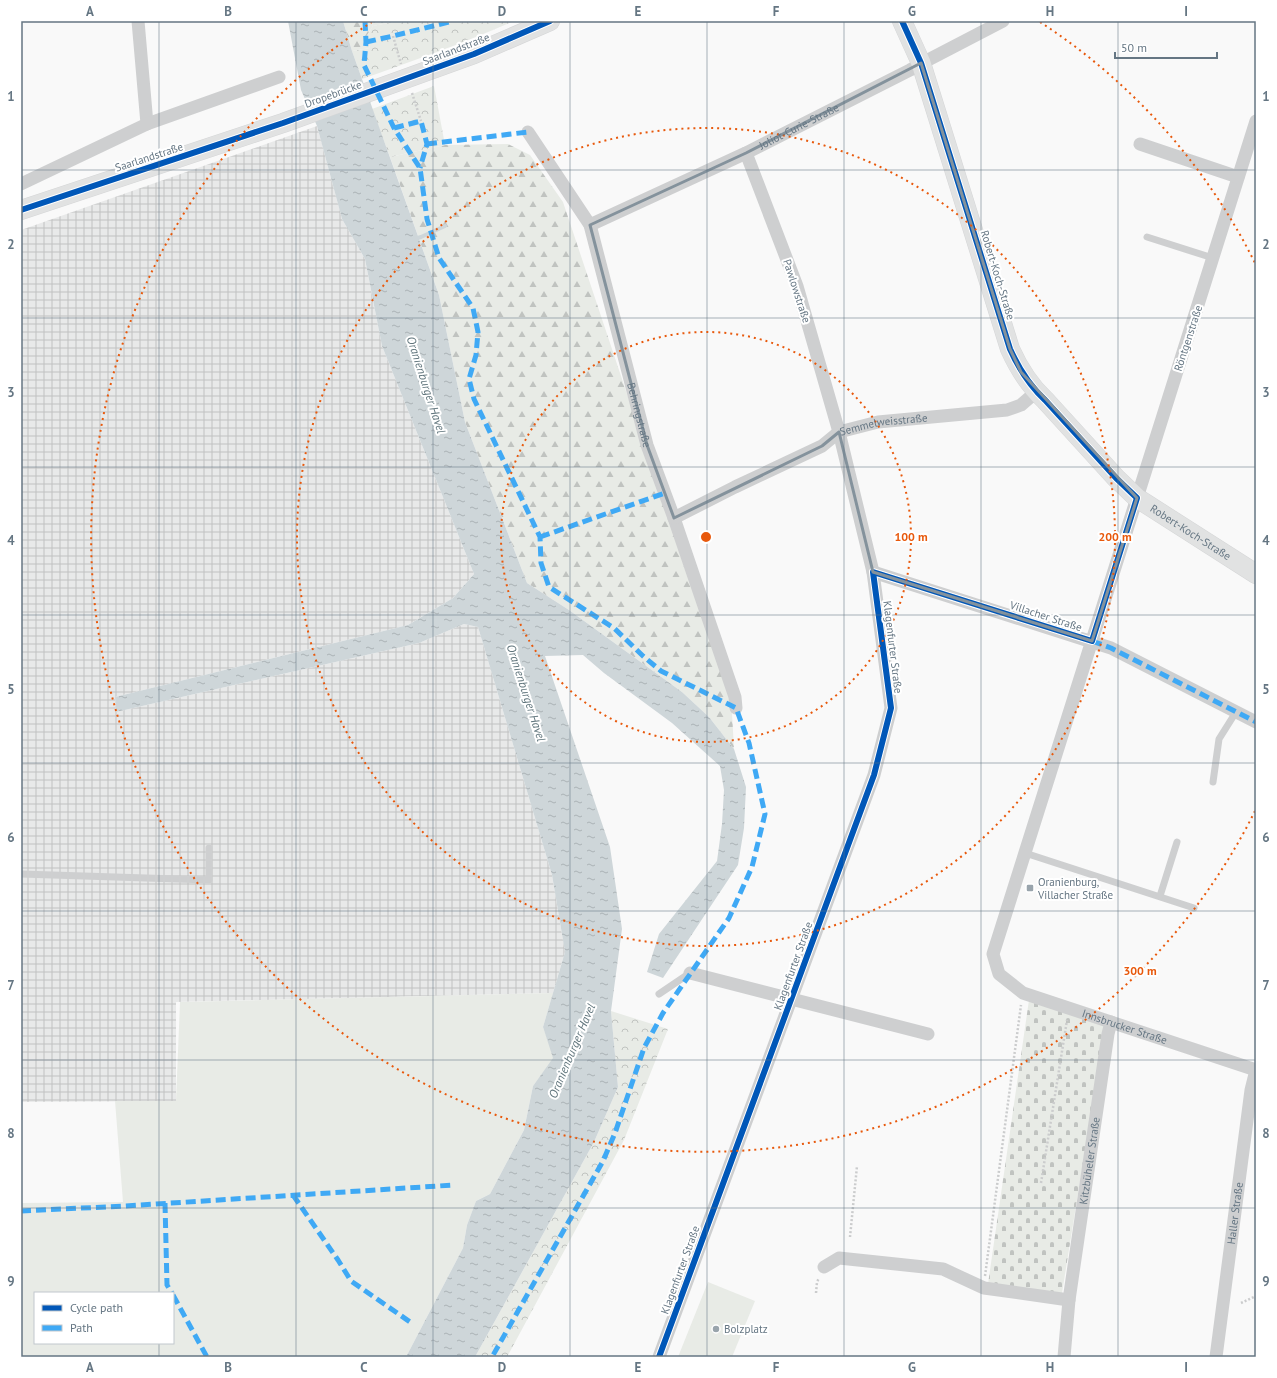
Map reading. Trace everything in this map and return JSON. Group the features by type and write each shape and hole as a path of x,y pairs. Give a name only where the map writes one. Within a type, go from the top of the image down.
{"street":[{"path":"138,21 147,124"},
{"name":"Saarlandstraße","path":"391,85 474,54 550,21"},
{"name":"Robert-Koch-Straße","path":"902,21 921,63 1010,349 1021,372 1036,392 1116,478 1137,498 1256,574"},
{"name":"Joliot-Curie-Straße","path":"590,226 746,153 1004,21"},
{"path":"21,184 147,124 280,77"},
{"name":"Dropebrücke","path":"283,123 391,85"},
{"name":"Röntgenstraße","path":"1137,498 1256,120"},
{"name":"Saarlandstraße","path":"21,210 283,123"},
{"name":"Behringstraße","path":"528,132 590,226 647,445 674,518 735,697 736,708"},
{"path":"1140,144 1238,177"},
{"name":"Pawlowstraße","path":"746,153 797,286 839,432"},
{"name":"Semmelweisstraße","path":"674,518 822,446 839,432 878,422 1007,410 1022,405 1036,392"},
{"name":"Klagenfurter Straße","path":"659,1357 874,775 891,708 873,572 839,432"},
{"name":"Villacher Straße","path":"999,974 993,954 1137,498"},
{"name":"Villacher Straße","path":"873,572 1092,641"},
{"path":"1092,641 1110,648 1256,722"},
{"name":"Klagenfurter Straße","path":"690,973 928,1034"},
{"name":"Innsbrucker Straße","path":"999,974 1023,993 1256,1070"},
{"name":"Kitzbüheler Straße","path":"1064,1357 1069,1300 1111,1022"},
{"name":"Haller Straße","path":"1216,1357 1251,1090 1256,1070"},
{"path":"824,1267 839,1258 943,1269 984,1288 1069,1300"}],"lane":[{"path":"1147,236 1213,258"},
{"path":"1213,782 1219,739 1236,712"},
{"path":"1160,896 1177,842"},
{"path":"21,874 209,880 209,848"},
{"path":"1025,853 1194,908"},
{"path":"660,994 690,973"}],"path":[{"path":"393,36 402,65"},
{"path":"412,94 422,121"},
{"path":"984,1283 1023,993"},
{"path":"1041,1182 1069,1008"},
{"path":"850,1237 857,1166"},
{"path":"1241,1303 1256,1296"}],"highlighted area":[{"path":"921,63 1010,349 1021,372 1137,498 1092,641 873,572 839,432 822,446 674,518 647,445 590,225 746,153"}],"shaded area":[{"path":"317,126 342,219 365,259 382,346 474,574 453,598 408,625 115,697 116,712 419,643 464,624 478,627 552,875 565,952 553,993 176,1002 176,1101 21,1102 21,230"}],"green space":[{"path":"343,21 372,21 373,26 366,37 370,48 352,51"},
{"path":"372,21 398,21 373,26"},
{"path":"398,21 514,21 419,59 362,79 352,51 370,48 366,37 373,26"},
{"path":"434,86 445,145 390,157 372,109"},
{"path":"508,144 530,155 563,202 667,514 731,695 734,749 709,717 682,692 569,610 527,583 465,422 439,295 390,157 445,145"},
{"path":"553,993 543,1027 554,1058 533,1086 524,1130 490,1194 476,1201 467,1225 463,1248 406,1357 21,1357 21,1203 123,1202 115,1101 176,1101 180,1002"},
{"path":"1029,1000 1105,1026 1062,1293 988,1284"},
{"path":"611,1011 668,1029 624,1140 507,1357 475,1357 594,1142 618,1087"},
{"name":"Bolzplatz","path":"708,1282 755,1301 732,1357 678,1357"}],"water":[{"name":"Oranienburger Havel","path":"288,21 343,21 352,51 439,295 465,422 527,583 569,610 682,692 709,717 734,749 746,787 744,828 738,865 663,978 647,972 659,934 717,861 722,824 724,790 720,766 672,723 604,673 583,655 545,656 610,847 622,929 611,1011 618,1087 594,1142 475,1357 406,1357 463,1248 467,1225 476,1201 490,1194 524,1130 533,1086 553,1058 543,1027 565,952 552,875 478,627 464,624 419,643 116,712 115,697 408,625 453,598 474,574 382,346 365,259 342,219 317,126 301,90"}],"waterway":[{"path":"414,239 445,226"}],"marked path":[{"path":"365,21 366,42 364,65 394,128 420,168 427,219 439,258 473,308 478,332 476,355 469,379 474,399 540,537 541,563 549,587 614,628 661,671 736,708 749,743 765,814 752,867 729,918 663,1013 644,1048 615,1133 603,1161 492,1357"},
{"path":"366,42 453,21"},
{"path":"394,128 421,121 427,144 420,168"},
{"path":"427,144 528,132"},
{"path":"540,537 665,493"},
{"path":"1092,641 1111,648 1256,722"},
{"path":"21,1211 125,1206 454,1185"},
{"path":"293,1195 351,1281 413,1324"},
{"path":"165,1203 167,1285 171,1292"},
{"path":"174,1297 207,1357"}],"cycle path":[{"path":"21,210 283,123 474,54 550,21"},
{"path":"659,1357 874,775 891,708 873,572 1092,641 1137,498 1116,478 1034,389 1013,356 921,63 902,21"}],"place":[{"name":"Oranienburg, Villacher Straße","path":"1030,888"},
{"name":"Bolzplatz","path":"716,1329"}]}
